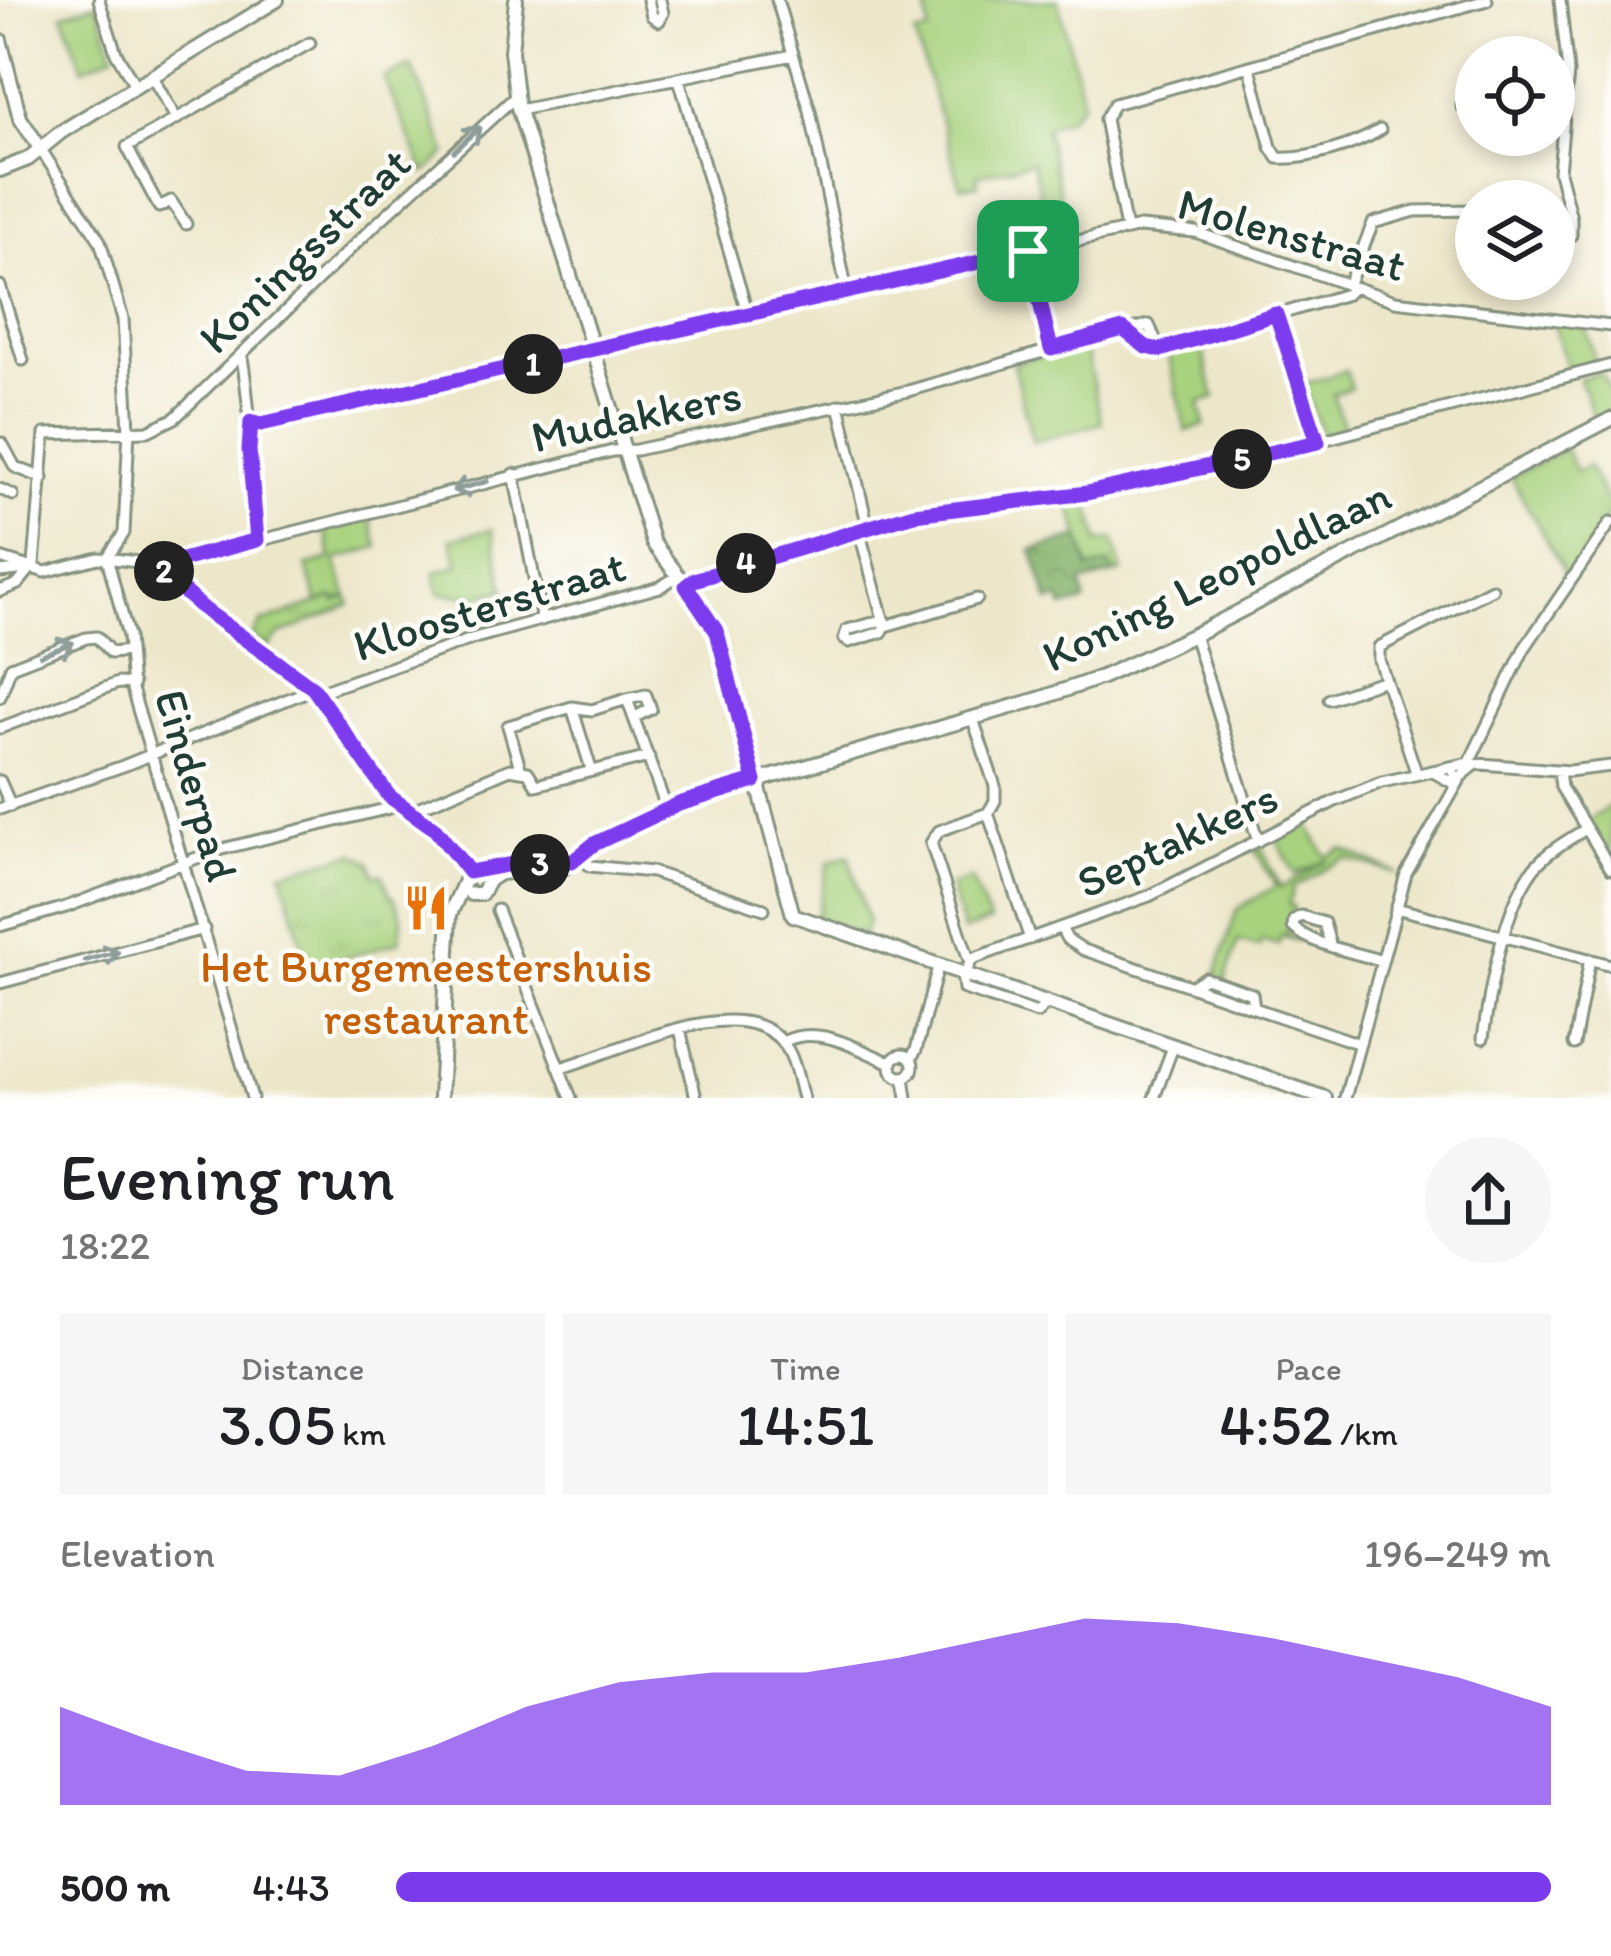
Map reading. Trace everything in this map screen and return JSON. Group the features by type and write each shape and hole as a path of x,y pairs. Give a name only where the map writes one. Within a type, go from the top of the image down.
{"main road":[{"path":"0,170 23,162 278,0"},
{"path":"516,0 511,51 517,103 653,543 717,632 793,915 1325,1098"},
{"path":"0,40 20,118 40,148"},
{"name":"Koning Leopoldlaan","path":"481,888 523,867 576,860 594,844 667,810 1087,683 1194,635 1611,419"},
{"path":"440,1098 452,905 481,888"}],"street":[{"path":"99,0 116,53 136,87"},
{"path":"648,0 652,16 659,21 663,13 660,0"},
{"path":"777,0 818,146 847,292"},
{"path":"1126,229 1106,125 1109,108 1486,0"},
{"path":"1560,0 1565,36"},
{"path":"185,224 171,201 159,207 126,150 130,143 310,44"},
{"path":"517,103 679,79 794,55"},
{"path":"1250,68 1278,158 1365,140 1380,130"},
{"path":"152,77 176,118"},
{"path":"679,79 748,315"},
{"name":"Koningsstraat","path":"43,478 45,434 148,431 175,418 374,226 517,103"},
{"path":"40,148 93,228 110,269 125,335 129,430 124,532 107,558"},
{"path":"1128,330 1146,347 1160,350 1347,294 1368,229 1377,220 1415,211 1455,210"},
{"name":"Molenstraat","path":"251,422 261,424 1126,229 1162,226 1195,232 1350,287 1413,304 1611,326"},
{"path":"1028,251 1051,349"},
{"path":"0,286 22,360"},
{"path":"1276,314 1318,442"},
{"path":"1128,330 1149,325 1160,350"},
{"name":"Mudakkers","path":"162,573 171,563 514,474 908,392 1128,330"},
{"path":"242,358 251,422 257,540"},
{"name":"Kloosterstraat","path":"5,808 315,691 475,638 864,528 948,507 1087,493 1318,442 1611,365"},
{"path":"839,405 884,623 977,599"},
{"path":"0,591 18,584 32,568 43,478 15,467 2,443"},
{"path":"514,474 542,620"},
{"path":"0,489 13,496"},
{"path":"1346,1098 1412,861 1472,764 1524,649 1611,522"},
{"path":"0,558 45,572 107,558 137,562 162,573 315,691 371,772 444,838 481,888 571,1098"},
{"name":"Einderpad","path":"107,558 133,684 252,1098"},
{"path":"0,572 32,568"},
{"path":"1492,589 1381,644 1378,653 1385,680 1422,771 1448,772 1472,764 1559,771 1611,766"},
{"path":"1194,635 1258,841"},
{"path":"0,697 11,667 86,638 100,639 111,653 129,651"},
{"path":"1328,699 1385,680"},
{"path":"0,728 118,682 133,684"},
{"path":"521,771 508,726 572,707 592,710 643,694 651,700 648,713 635,717"},
{"path":"627,699 667,810"},
{"path":"572,707 591,769"},
{"path":"973,719 996,791 988,813 1030,939"},
{"path":"0,926 268,837 406,808 510,769 528,772 536,785 649,758"},
{"name":"Septakkers","path":"969,960 1149,896 1354,792 1422,771"},
{"path":"1559,771 1561,788 1611,868"},
{"path":"1448,772 1449,783 1459,781"},
{"path":"1448,772 1448,798"},
{"path":"0,781 5,808"},
{"path":"963,976 969,960 931,843 939,832 988,813"},
{"path":"1484,1038 1505,937 1521,890 1535,867 1586,829"},
{"path":"576,860 590,866 652,872 764,908"},
{"path":"1396,908 1611,965"},
{"path":"1061,928 1067,939 1084,950 1360,1044"},
{"path":"0,983 204,929"},
{"path":"1330,944 1382,961"},
{"path":"1574,1044 1590,959"},
{"path":"904,1077 912,1072 910,1058 938,968"},
{"path":"560,1068 716,1019 738,1021 762,1028 783,1042 803,1098"},
{"path":"680,1029 696,1098"},
{"path":"783,1042 801,1035 824,1036 892,1063"},
{"path":"1154,1098 1173,1047"},
{"path":"892,1063 900,1055 910,1058"},
{"path":"892,1063 894,1073 904,1077"},
{"path":"904,1077 907,1098"}],"green space":[{"path":"926,0 1058,0 1083,101 1069,117 1045,128 1070,239 1052,243 1032,162 977,175 978,184 961,187 915,35 929,32"},
{"path":"97,3 114,54 83,68 63,14"},
{"path":"412,66 447,153 425,173 384,78"},
{"path":"1553,320 1584,323 1596,364 1568,372"},
{"path":"1200,341 1215,398 1199,403 1205,425 1186,431 1168,353"},
{"path":"1084,343 1102,423 1033,442 1013,364"},
{"path":"1346,371 1351,388 1333,394 1344,430 1322,434 1303,384"},
{"path":"1601,373 1611,392 1611,414 1595,422 1579,378"},
{"path":"1565,449 1576,472 1588,466 1611,509 1568,579 1511,477"},
{"path":"1088,500 1099,542 1114,539 1122,572 1114,574 1111,565 1089,570 1070,504"},
{"path":"370,517 378,547 335,560 348,597 318,603 306,566 331,559 325,528"},
{"path":"492,529 505,590 474,597 439,593 434,573 459,565 451,539"},
{"path":"1079,537 1089,569 1111,564 1114,574 1081,583 1085,602 1063,608 1060,599 1049,602 1032,550"},
{"path":"333,597 335,602 348,597 350,605 279,635 268,648 252,636 261,623"},
{"path":"1611,806 1611,850 1607,853 1586,821"},
{"path":"1306,821 1326,857 1342,849 1398,874 1345,858 1294,887 1286,933 1299,941 1281,936 1278,945 1262,940 1259,947 1238,941 1225,981 1215,978 1237,909 1276,886 1255,850 1261,846 1281,888 1328,860 1295,874 1275,837"},
{"path":"355,853 370,862 375,875 382,874 394,897 402,917 400,941 309,968 282,872"},
{"path":"849,855 868,923 863,935 816,919 829,862"},
{"path":"971,879 990,922 963,931 950,886"}],"place":[{"name":"Het Burgemeestershuis restaurant","path":"426,908"}],"route":[{"path":"1028,251 1051,349 1123,329 1146,347 1160,350 1276,314 1318,442 1087,493 914,514 694,580 686,586 717,632 755,781 679,804 594,844 572,862 512,864 469,872 435,829 389,796 313,688 162,573 171,563 257,540 251,422 261,424 603,349 1028,251"}]}
